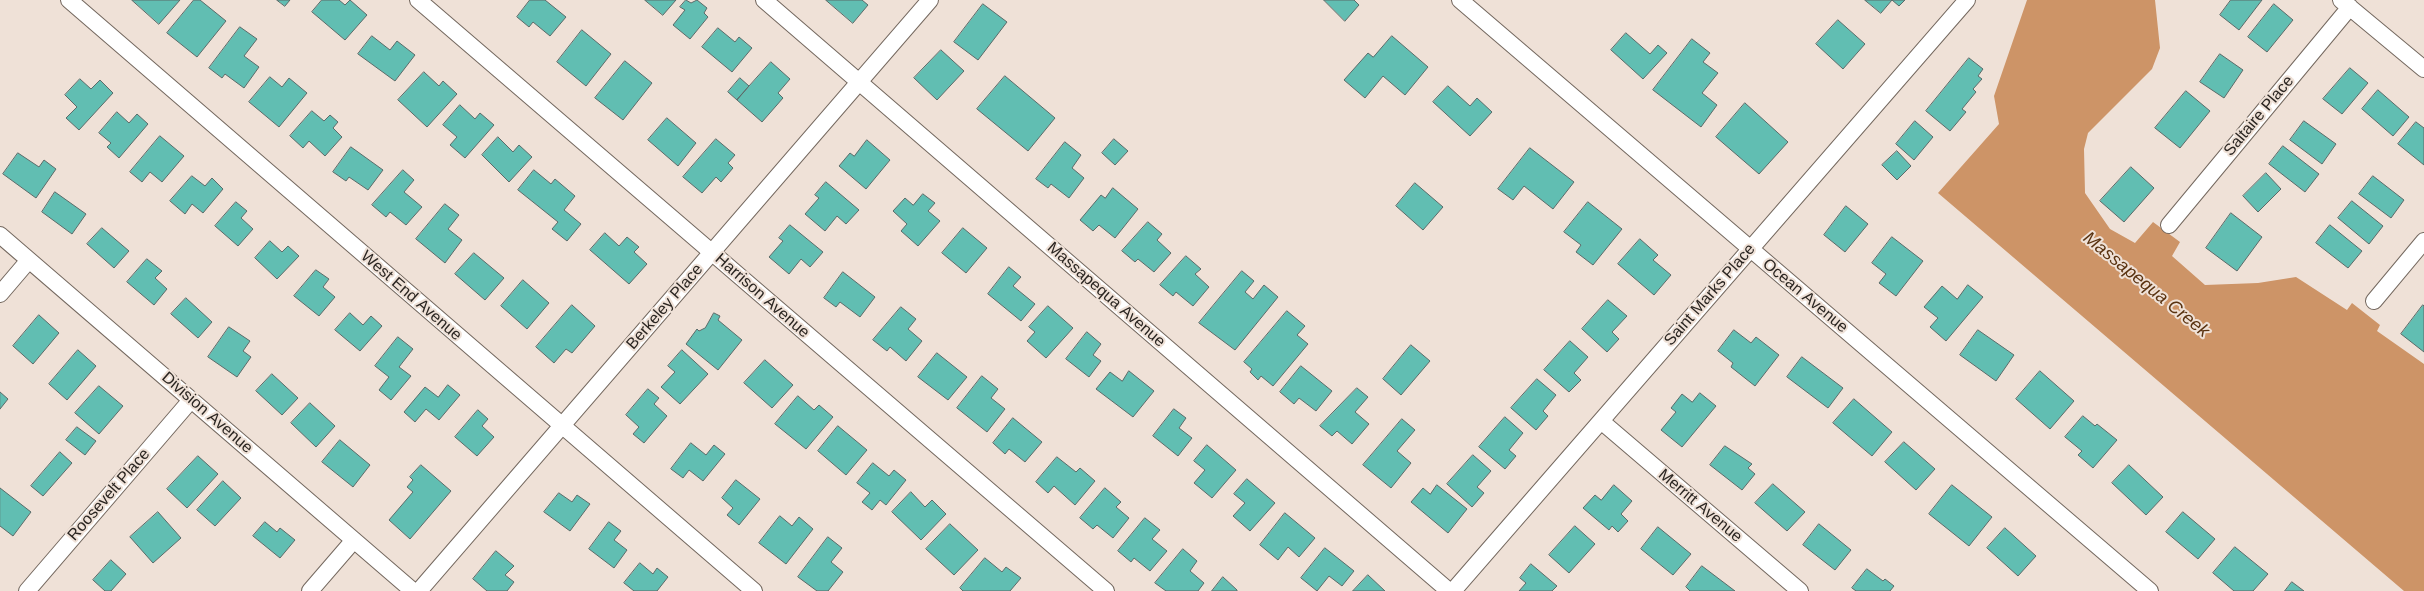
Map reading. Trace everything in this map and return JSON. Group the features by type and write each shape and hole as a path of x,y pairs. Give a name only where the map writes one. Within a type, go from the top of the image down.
{"street":[{"name":"West End Avenue","path":"69,0 754,591"},
{"name":"Harrison Avenue","path":"418,0 1106,591"},
{"name":"Massapequa Avenue","path":"764,0 1451,591"},
{"name":"Berkeley Place","path":"419,591 930,0"},
{"name":"Ocean Avenue","path":"1460,0 2150,591"},
{"name":"Saint Marks Place","path":"1451,591 1967,0"},
{"path":"2345,4 2424,70"},
{"name":"Saltaire Place","path":"2169,225 2345,4"},
{"name":"Division Avenue","path":"0,235 413,591"},
{"path":"2374,301 2424,241"},
{"path":"0,294 29,260"},
{"name":"Roosevelt Place","path":"27,591 191,400"},
{"name":"Merritt Avenue","path":"1601,421 1800,591"},
{"path":"310,591 354,540"}],"water":[{"name":"Massapequa Creek","path":"2027,0 2155,0 2160,48 2152,69 2088,133 2084,149 2085,193 2110,229 2135,243 2153,222 2180,242 2172,256 2205,285 2258,283 2296,277 2347,310 2352,303 2380,325 2377,331 2424,364 2424,591 2404,591 1938,193 1999,124 1994,96"}],"building":[{"path":"132,0 180,0 159,24"},
{"path":"194,0 200,0 226,21 197,57 167,33"},
{"path":"277,0 290,0 285,6"},
{"path":"322,0 339,0 345,5 350,0 367,15 345,40 312,12"},
{"path":"530,0 545,0 566,17 550,36 533,22 529,27 517,17"},
{"path":"645,0 676,0 663,15"},
{"path":"686,0 691,3 697,0 707,8 704,13 708,17 690,39 673,25 685,10 680,7"},
{"path":"826,0 862,0 868,5 853,23"},
{"path":"1324,0 1354,0 1359,5 1345,21"},
{"path":"1865,0 1892,0 1881,13"},
{"path":"1892,0 1905,0 1899,6"},
{"path":"2231,0 2262,0 2239,30 2220,15"},
{"path":"983,4 1007,22 978,60 954,42"},
{"path":"2274,4 2293,20 2267,52 2248,37"},
{"path":"1838,20 1865,44 1843,69 1816,44"},
{"path":"240,27 257,39 244,56 259,67 244,88 225,74 222,78 209,68"},
{"path":"718,28 735,42 739,37 752,48 732,72 702,47"},
{"path":"582,30 611,54 586,86 557,62"},
{"path":"1626,33 1650,54 1658,45 1667,53 1643,79 1611,50"},
{"path":"372,36 390,50 397,41 415,55 395,81 358,54"},
{"path":"1392,36 1428,67 1405,95 1383,76 1365,98 1344,80 1368,53 1373,57"},
{"path":"1692,39 1710,53 1703,62 1718,73 1702,93 1717,105 1701,127 1653,90"},
{"path":"941,50 964,71 937,100 914,78"},
{"path":"2220,54 2243,70 2224,98 2200,82"},
{"path":"1969,58 1983,69 1978,76 1982,79 1973,89 1976,92 1962,109 1966,112 1950,131 1926,111"},
{"path":"625,61 652,83 623,120 595,98"},
{"path":"771,62 790,79 778,93 783,98 762,122 737,100"},
{"path":"2350,68 2368,83 2342,114 2323,99"},
{"path":"424,72 439,86 443,81 457,94 427,127 398,100"},
{"path":"1005,76 1055,118 1028,151 977,109"},
{"path":"270,77 282,87 289,78 307,93 279,127 249,102"},
{"path":"740,78 749,86 737,100 728,92"},
{"path":"80,79 91,89 100,80 113,93 79,130 66,118 77,107 65,95"},
{"path":"1448,86 1470,106 1477,98 1492,112 1470,136 1433,102"},
{"path":"2378,90 2409,117 2393,136 2362,109"},
{"path":"2186,91 2210,111 2180,148 2155,128"},
{"path":"1745,103 1788,142 1759,174 1716,137"},
{"path":"460,105 475,119 480,113 494,125 465,158 450,145 457,137 443,125"},
{"path":"312,111 324,121 330,115 338,122 333,128 342,137 325,156 309,141 303,148 290,136"},
{"path":"117,112 129,123 137,114 148,124 119,158 107,147 111,143 99,133"},
{"path":"667,118 696,143 678,166 648,140"},
{"path":"1915,121 1933,137 1914,160 1896,144"},
{"path":"2304,121 2336,144 2322,164 2290,140"},
{"path":"2416,122 2424,128 2424,165 2398,144"},
{"path":"160,136 184,156 162,182 150,172 142,182 130,172"},
{"path":"498,137 513,152 519,145 532,157 509,182 482,155"},
{"path":"716,139 735,155 728,163 733,168 721,182 716,177 702,193 683,177"},
{"path":"1114,139 1128,151 1115,165 1102,153"},
{"path":"867,140 890,160 866,189 839,166 850,153 854,156"},
{"path":"1065,142 1081,155 1072,168 1084,178 1069,198 1051,184 1048,188 1036,179"},
{"path":"2283,146 2319,174 2305,192 2269,164"},
{"path":"351,147 383,170 368,190 349,177 346,181 333,172"},
{"path":"1530,148 1574,182 1553,209 1524,186 1513,200 1498,189"},
{"path":"1897,151 1911,166 1897,180 1882,165"},
{"path":"18,153 39,167 44,160 56,169 36,198 3,174"},
{"path":"2131,167 2154,188 2124,222 2100,201"},
{"path":"403,170 414,180 404,192 422,207 406,225 390,212 386,217 372,205"},
{"path":"534,170 551,184 555,179 575,196 564,210 581,224 567,241 552,229 558,222 518,190"},
{"path":"2266,173 2281,189 2258,212 2243,196"},
{"path":"192,176 205,186 212,178 223,189 203,213 192,204 185,214 170,201"},
{"path":"2373,176 2404,200 2391,218 2359,194"},
{"path":"826,182 859,210 846,224 837,216 825,231 805,214 819,198 815,195"},
{"path":"1415,183 1443,207 1423,230 1396,206"},
{"path":"1113,188 1138,209 1115,238 1099,225 1093,231 1080,220 1101,195 1105,198"},
{"path":"55,192 86,214 72,234 42,212"},
{"path":"923,194 935,203 928,211 940,221 918,246 901,231 907,224 893,211 905,198 913,205"},
{"path":"2352,201 2383,226 2369,244 2338,218"},
{"path":"236,202 247,211 241,218 253,229 238,246 215,226"},
{"path":"1588,202 1622,229 1593,265 1576,252 1581,245 1564,232"},
{"path":"445,204 459,215 448,229 462,240 445,263 416,239"},
{"path":"1846,206 1868,224 1845,252 1824,235"},
{"path":"2231,213 2262,237 2237,271 2206,248"},
{"path":"1148,222 1162,234 1157,240 1171,253 1154,272 1138,259 1135,262 1122,251"},
{"path":"790,225 823,252 810,267 801,259 789,274 769,257 783,241 779,238"},
{"path":"2330,225 2362,251 2348,268 2316,243"},
{"path":"102,228 129,251 114,268 87,244"},
{"path":"963,228 987,248 966,273 942,253"},
{"path":"605,233 619,246 627,237 639,247 634,252 647,264 629,284 590,250"},
{"path":"1892,237 1923,261 1896,296 1879,283 1886,274 1872,263"},
{"path":"1640,239 1658,255 1653,260 1671,275 1654,295 1618,264"},
{"path":"270,241 282,252 288,246 299,256 277,279 255,258"},
{"path":"474,253 504,278 485,300 455,274"},
{"path":"1186,256 1201,269 1195,274 1209,287 1193,306 1176,292 1173,296 1160,285"},
{"path":"147,259 162,271 155,278 167,289 154,305 127,282"},
{"path":"1009,267 1021,277 1013,286 1035,304 1021,321 988,294"},
{"path":"316,270 329,279 323,287 335,297 319,316 294,296"},
{"path":"1242,271 1254,281 1245,292 1253,299 1264,285 1278,297 1235,350 1199,323"},
{"path":"843,272 875,297 860,317 840,302 836,307 824,298"},
{"path":"523,280 549,303 527,329 501,306"},
{"path":"1968,285 1983,297 1946,341 1930,327 1938,318 1924,307 1942,286 1957,299"},
{"path":"186,298 212,322 198,338 171,314"},
{"path":"1608,300 1627,316 1612,332 1619,339 1607,352 1582,329"},
{"path":"572,305 595,326 572,353 566,349 554,363 536,347"},
{"path":"1048,306 1073,328 1046,358 1027,341 1035,332 1029,327"},
{"path":"2424,306 2424,352 2401,334"},
{"path":"901,307 916,319 908,329 922,341 906,361 890,347 887,351 873,340"},
{"path":"1287,311 1305,326 1297,335 1308,344 1273,386 1261,376 1258,380 1250,372 1252,369 1244,362"},
{"path":"350,313 363,325 371,316 382,326 360,351 335,330"},
{"path":"714,313 720,316 718,320 742,340 718,370 686,344 697,329 699,331 705,328"},
{"path":"39,315 59,333 33,364 13,346"},
{"path":"229,327 250,341 243,351 251,357 237,377 208,357"},
{"path":"1734,330 1751,343 1756,337 1779,355 1755,386 1731,367 1733,363 1718,351"},
{"path":"1978,330 2014,355 1996,381 1960,355"},
{"path":"1087,332 1101,344 1093,355 1101,361 1089,377 1066,359"},
{"path":"398,337 413,349 399,367 411,376 391,400 379,390 389,377 375,366"},
{"path":"1570,341 1588,357 1574,373 1581,380 1569,392 1544,370"},
{"path":"1411,345 1430,361 1401,395 1383,379"},
{"path":"78,350 96,366 67,400 49,384"},
{"path":"682,350 708,374 680,404 661,387 675,372 668,366"},
{"path":"937,353 967,377 948,400 918,377"},
{"path":"1802,357 1843,388 1828,408 1787,377"},
{"path":"765,360 793,385 772,408 744,383"},
{"path":"1301,366 1332,391 1316,411 1299,398 1294,404 1280,392"},
{"path":"1129,371 1154,391 1133,417 1096,389 1110,372 1122,381"},
{"path":"2040,371 2074,401 2050,429 2016,399"},
{"path":"272,374 298,398 282,415 256,391"},
{"path":"982,376 998,389 991,398 1005,409 987,432 957,408"},
{"path":"1537,379 1556,395 1543,411 1548,416 1536,430 1511,408"},
{"path":"448,385 460,395 439,420 426,409 415,422 404,412 425,387 438,397"},
{"path":"99,386 123,406 99,434 75,413"},
{"path":"1357,388 1368,397 1355,412 1369,424 1352,444 1337,431 1332,436 1320,426"},
{"path":"648,389 659,398 654,404 667,416 644,443 633,434 639,427 626,415"},
{"path":"0,392 8,399 0,409"},
{"path":"1700,393 1716,406 1682,447 1661,430 1676,412 1671,408 1682,394 1692,402"},
{"path":"798,396 814,410 819,405 833,417 806,449 775,424"},
{"path":"1854,399 1892,432 1872,456 1833,423"},
{"path":"310,403 335,426 316,447 291,423"},
{"path":"1174,409 1186,418 1179,428 1192,438 1178,456 1153,436"},
{"path":"478,410 488,419 482,426 494,437 477,456 455,437"},
{"path":"2083,416 2095,426 2097,424 2117,440 2093,468 2078,455 2082,451 2065,437"},
{"path":"1505,417 1523,433 1509,450 1516,456 1505,469 1479,447"},
{"path":"1013,418 1042,442 1025,462 1009,449 1005,454 993,443"},
{"path":"1402,419 1415,430 1397,451 1411,463 1391,488 1363,465"},
{"path":"838,426 867,450 846,475 818,451"},
{"path":"77,427 96,441 85,455 66,440"},
{"path":"340,440 370,465 353,487 322,462"},
{"path":"1904,442 1935,469 1916,490 1885,462"},
{"path":"691,443 706,455 714,445 725,454 703,481 689,470 683,478 671,469"},
{"path":"1207,445 1236,470 1212,498 1194,483 1205,470 1194,461"},
{"path":"1725,446 1752,464 1748,468 1755,474 1742,490 1710,465"},
{"path":"60,452 72,463 43,496 31,486"},
{"path":"1473,455 1491,471 1477,487 1484,493 1472,507 1447,484"},
{"path":"198,456 218,474 187,508 167,489"},
{"path":"1057,457 1076,472 1080,468 1095,481 1075,505 1054,486 1048,493 1036,482"},
{"path":"873,463 889,476 894,470 906,480 886,505 880,500 872,510 862,502 870,493 857,483"},
{"path":"421,465 451,491 410,539 389,520 413,492 407,487 413,480 410,477"},
{"path":"2129,465 2163,497 2146,515 2112,483"},
{"path":"1247,479 1275,503 1250,531 1233,516 1245,503 1234,494"},
{"path":"736,480 760,499 739,525 727,515 733,508 722,498"},
{"path":"223,481 241,498 215,526 197,510"},
{"path":"1773,484 1805,512 1787,531 1755,503"},
{"path":"1437,485 1467,509 1448,533 1411,502 1423,488 1430,494"},
{"path":"1614,485 1632,501 1621,514 1628,521 1618,532 1612,526 1609,530 1583,508 1595,495 1601,500"},
{"path":"1952,485 1992,517 1969,546 1929,514"},
{"path":"0,488 31,512 13,536 0,526"},
{"path":"1105,488 1121,502 1116,507 1129,518 1113,538 1097,525 1093,529 1080,518"},
{"path":"911,492 925,507 932,500 946,514 921,540 892,512"},
{"path":"559,493 572,502 577,495 590,504 570,531 544,512"},
{"path":"158,512 181,538 153,563 130,537"},
{"path":"2183,512 2215,539 2198,559 2166,532"},
{"path":"1285,513 1315,538 1299,557 1288,547 1278,560 1260,545"},
{"path":"780,516 792,526 799,517 813,529 786,564 759,543"},
{"path":"1145,518 1160,530 1152,539 1167,551 1150,571 1134,558 1131,562 1118,551"},
{"path":"265,522 277,532 280,528 295,540 280,558 253,536"},
{"path":"609,522 621,531 614,540 627,550 614,568 589,549"},
{"path":"950,524 978,550 954,575 926,549"},
{"path":"1819,524 1851,550 1835,570 1803,545"},
{"path":"1575,526 1595,544 1569,573 1549,555"},
{"path":"1658,527 1691,554 1673,575 1641,549"},
{"path":"2005,528 2036,556 2018,576 1987,548"},
{"path":"828,537 842,548 831,562 843,572 828,591 817,591 798,577"},
{"path":"2235,547 2268,574 2253,591 2234,591 2213,573"},
{"path":"1325,548 1354,571 1342,586 1329,576 1317,591 1301,578"},
{"path":"1183,549 1197,561 1190,571 1204,583 1198,591 1166,591 1155,583"},
{"path":"496,551 514,566 505,575 514,582 507,591 487,591 473,579"},
{"path":"985,558 1002,572 1006,567 1021,578 1010,591 963,591 960,588"},
{"path":"111,560 126,574 111,591 105,591 93,580"},
{"path":"640,563 653,574 657,568 668,577 657,591 634,591 624,583"},
{"path":"1531,564 1557,586 1552,591 1519,591 1526,583 1520,578"},
{"path":"1702,566 1735,591 1690,591 1686,587"},
{"path":"1867,569 1883,581 1885,579 1894,586 1890,591 1856,591 1852,588"},
{"path":"1368,575 1385,591 1353,591"},
{"path":"1223,577 1237,590 1237,591 1212,591"},
{"path":"2292,582 2304,591 2285,591"}]}
